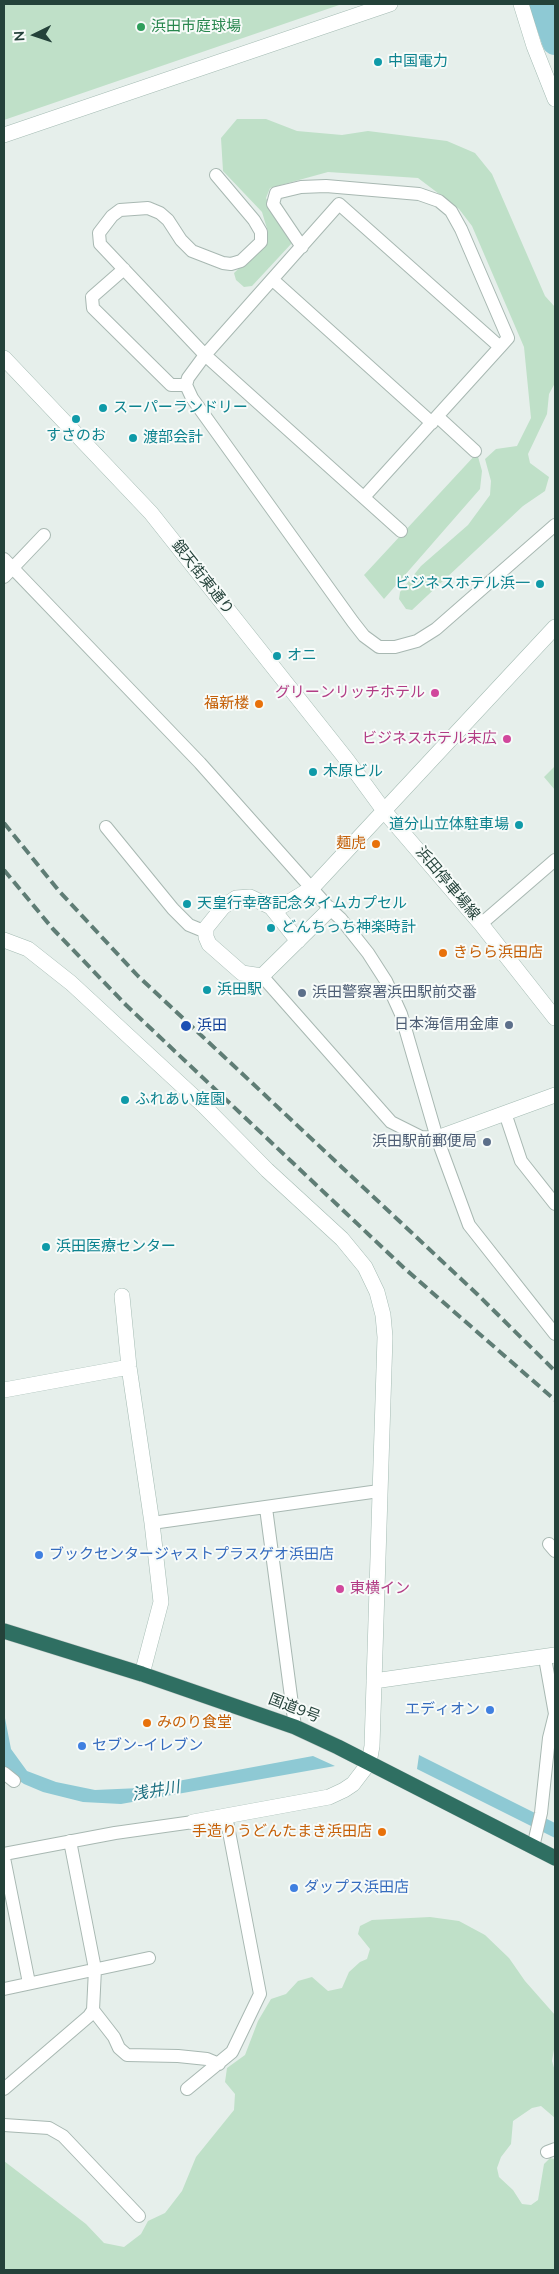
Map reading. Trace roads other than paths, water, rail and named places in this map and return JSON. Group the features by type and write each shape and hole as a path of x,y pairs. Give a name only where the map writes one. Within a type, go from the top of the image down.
{"highway":[{"name":"国道9号","path":"4,1631 142,1674 295,1727 555,1858"}],"street":[{"path":"4,135 390,4"},
{"path":"521,4 534,46 555,99"},
{"path":"216,176 254,220 261,232 261,242 241,261 231,264 224,263 192,251 181,240 168,220 160,213 148,208 126,208 112,216 99,233 100,244 205,355 401,531"},
{"path":"302,247 274,204 276,193 301,187 326,186 430,196 439,200 451,211 461,229 508,338 364,497"},
{"path":"352,188 205,355 188,378 186,384 192,398 352,622 364,636 379,647 395,647 417,641 436,629 555,525"},
{"path":"339,204 500,347"},
{"path":"124,268 92,297 94,308 171,385 186,384"},
{"path":"273,280 435,420 475,450"},
{"name":"銀天街東通り","path":"4,358 151,513 347,760 385,812"},
{"path":"9,573 44,535"},
{"path":"4,559 9,573 200,762 341,919 368,953 395,998 414,1053 438,1138 469,1225 555,1334"},
{"path":"271,907 285,905 312,888 385,812 555,627"},
{"name":"浜田停車場線","path":"385,812 481,924 555,1018"},
{"path":"106,827 173,909 189,925 206,932"},
{"path":"481,924 555,860"},
{"path":"298,941 271,907 250,897 236,898 223,907 206,928 209,944 242,972 262,976 391,1122 421,1137 438,1138 555,1095"},
{"path":"262,976 330,908"},
{"path":"4,940 28,949 71,983 204,1106 267,1170 342,1239 365,1267 377,1292 383,1315 385,1337 372,1746 369,1763 353,1784 337,1795 4,1854"},
{"path":"505,1113 521,1161 555,1204"},
{"path":"122,1296 129,1367 152,1523 160,1602 142,1674"},
{"path":"4,1390 129,1367"},
{"path":"152,1523 379,1491"},
{"path":"266,1508 295,1727"},
{"path":"374,1681 550,1656 555,1714 549,1738 550,1787 533,1847"},
{"path":"4,1773 14,1781"},
{"path":"187,2090 219,2064 237,2044 259,1998 261,1989 226,1816"},
{"path":"4,2089 83,2022 93,2010 95,1969 70,1841"},
{"path":"4,1858 29,1983"},
{"path":"4,1989 149,1958"},
{"path":"93,2010 114,2037 119,2048 127,2055 178,2056 207,2059 219,2064"},
{"path":"4,2125 49,2128 63,2136 139,2216"}],"water":[{"name":"浅井川","path":"4,1713 11,1749 27,1771 56,1782 95,1790 140,1788 313,1756 335,1766 121,1804 83,1802 43,1792 24,1784 8,1773 4,1766"},
{"path":"419,1755 555,1823 555,1838 417,1769"}],"waterway":[{"path":"542,4 555,42"}],"railway":[{"path":"4,823 59,891 138,976 477,1294 555,1371"},
{"path":"4,870 53,929 126,1005 403,1267 555,1400"}],"place":[{"name":"浜田市庭球場","path":"141,27"},
{"name":"中国電力","path":"378,62"},
{"name":"スーパーランドリー","path":"103,408"},
{"name":"すさのお","path":"76,419"},
{"name":"渡部会計","path":"133,438"},
{"name":"ビジネスホテル浜一","path":"540,584"},
{"name":"オニ","path":"277,656"},
{"name":"グリーンリッチホテル","path":"435,693"},
{"name":"福新楼","path":"259,704"},
{"name":"ビジネスホテル末広","path":"507,739"},
{"name":"木原ビル","path":"313,772"},
{"name":"道分山立体駐車場","path":"519,825"},
{"name":"麺虎","path":"376,844"},
{"name":"天皇行幸啓記念タイムカプセル","path":"187,904"},
{"name":"どんちっち神楽時計","path":"271,928"},
{"name":"きらら浜田店","path":"443,953"},
{"name":"浜田駅","path":"207,990"},
{"name":"浜田警察署浜田駅前交番","path":"302,993"},
{"name":"日本海信用金庫","path":"509,1025"},
{"name":"浜田","path":"186,1026"},
{"name":"ふれあい庭園","path":"125,1100"},
{"name":"浜田駅前郵便局","path":"487,1142"},
{"name":"浜田医療センター","path":"46,1247"},
{"name":"ブックセンタージャストプラスゲオ浜田店","path":"39,1555"},
{"name":"東横イン","path":"340,1589"},
{"name":"エディオン","path":"490,1710"},
{"name":"みのり食堂","path":"147,1723"},
{"name":"セブン-イレブン","path":"82,1746"},
{"name":"手造りうどんたまき浜田店","path":"382,1832"},
{"name":"ダップス浜田店","path":"294,1888"}]}
